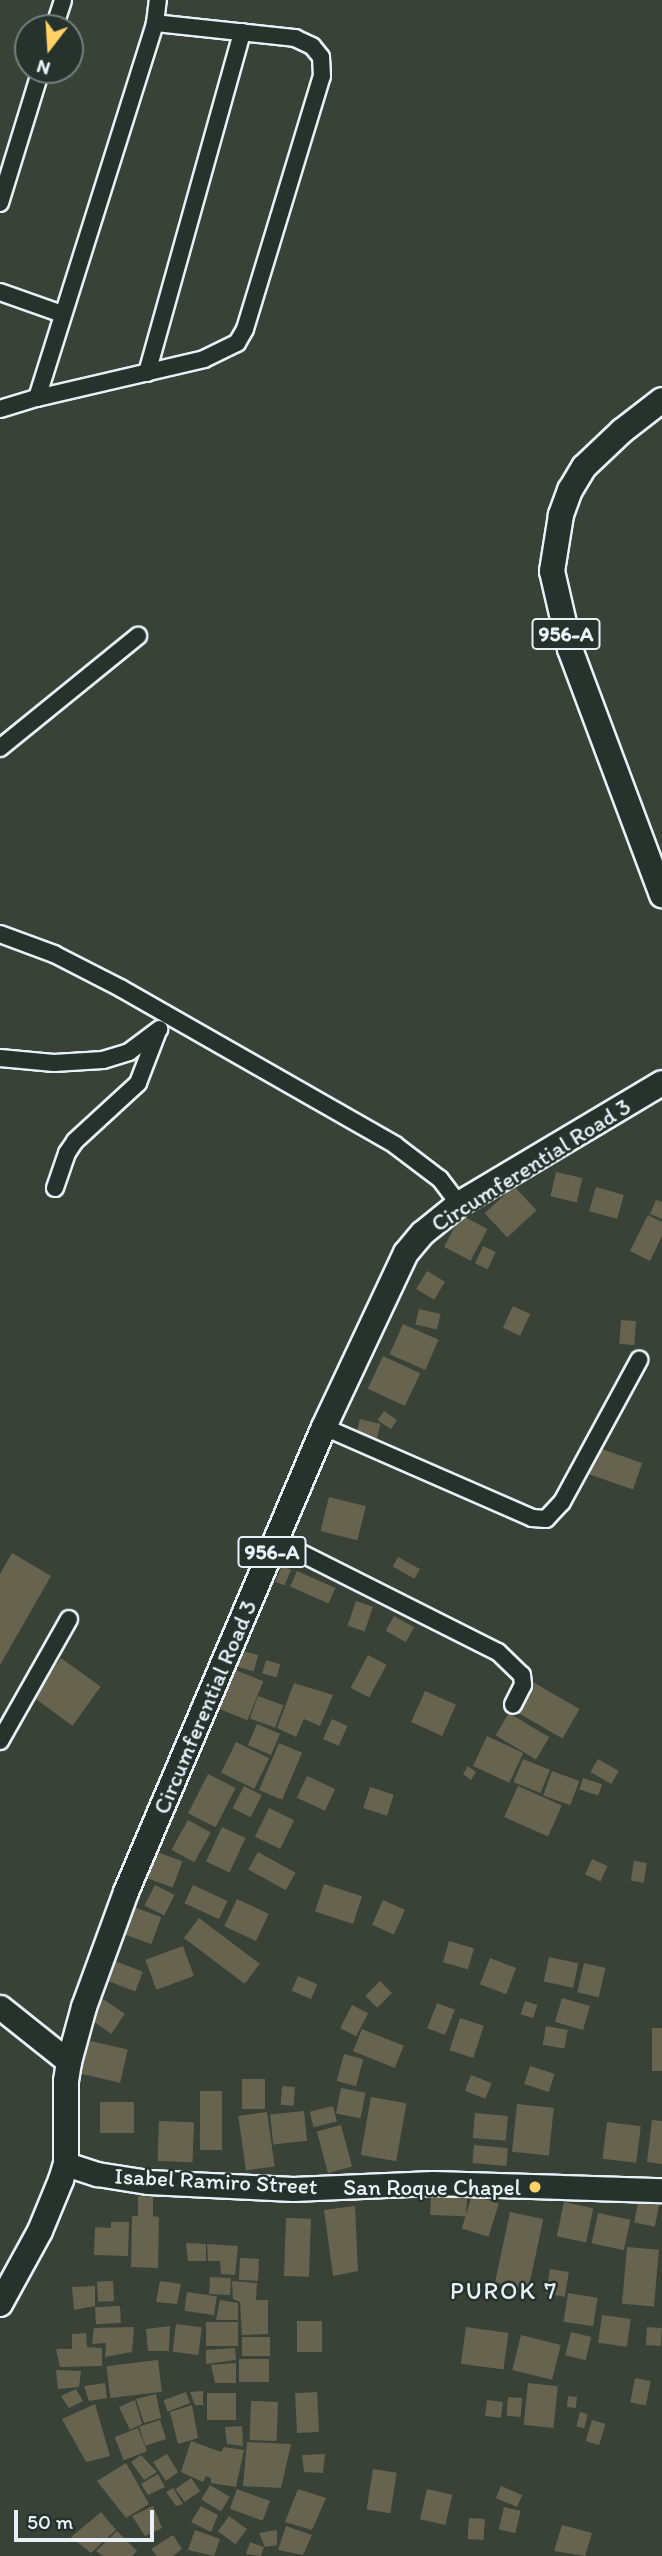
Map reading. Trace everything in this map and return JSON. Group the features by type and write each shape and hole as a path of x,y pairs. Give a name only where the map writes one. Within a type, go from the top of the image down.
{"main road":[{"name":"956-A","path":"662,400 622,431 584,467 570,490 561,515 552,572 570,649 662,895"},
{"name":"Circumferential Road 3","path":"0,2304 40,2231 66,2164 65,2081 69,2062 84,2007 126,1892 324,1427 406,1253 432,1224 459,1204 662,1083"}],"street":[{"path":"37,398 155,23 158,0"},
{"path":"0,409 204,359 237,344 245,329 322,76 321,57 312,46 295,37 155,23"},
{"path":"148,373 242,32"},
{"path":"0,203 37,84"},
{"path":"0,292 62,314"},
{"path":"0,748 75,684 138,636"},
{"path":"0,934 54,954 395,1145 440,1179 459,1204"},
{"path":"0,1058 54,1063 103,1060 129,1052 158,1031 170,1017"},
{"path":"55,1188 67,1153 75,1141 138,1083 158,1031"},
{"path":"324,1427 533,1518 546,1519 562,1502 639,1360"},
{"path":"277,1541 498,1652 522,1675 523,1685 513,1706"},
{"path":"0,1741 69,1619"},
{"path":"0,2007 69,2062"},
{"name":"Isabel Ramiro Street","path":"66,2164 97,2174 148,2182 293,2189 433,2183 662,2190"}],"building":[{"path":"556,1172 582,1178 577,1202 550,1196"},
{"path":"514,1186 537,1210 507,1237 485,1213"},
{"path":"596,1187 624,1195 617,1219 589,1211"},
{"path":"656,1200 662,1202 662,1219 650,1214"},
{"path":"461,1215 487,1229 471,1261 444,1247"},
{"path":"648,1215 662,1222 662,1236 650,1261 630,1251"},
{"path":"483,1246 496,1252 488,1269 475,1263"},
{"path":"427,1271 445,1282 434,1300 416,1289"},
{"path":"513,1306 530,1314 520,1336 503,1328"},
{"path":"419,1309 440,1314 437,1330 415,1325"},
{"path":"621,1320 636,1321 634,1345 619,1344"},
{"path":"403,1324 439,1340 425,1370 390,1354"},
{"path":"383,1356 420,1373 405,1406 368,1389"},
{"path":"384,1411 397,1420 391,1429 378,1420"},
{"path":"360,1419 380,1424 377,1439 356,1434"},
{"path":"593,1446 642,1463 633,1489 584,1472"},
{"path":"329,1497 366,1506 357,1540 321,1531"},
{"path":"12,1553 51,1576 0,1665 0,1574"},
{"path":"398,1557 420,1569 415,1579 393,1567"},
{"path":"282,1566 291,1570 284,1586 275,1582"},
{"path":"297,1571 335,1588 328,1604 290,1587"},
{"path":"356,1601 373,1607 365,1631 348,1626"},
{"path":"394,1616 414,1627 406,1642 386,1631"},
{"path":"240,1650 258,1655 254,1672 235,1666"},
{"path":"368,1655 387,1665 369,1698 351,1688"},
{"path":"61,1658 101,1687 72,1726 33,1697"},
{"path":"266,1660 280,1664 277,1678 262,1673"},
{"path":"228,1667 263,1681 247,1720 212,1706"},
{"path":"531,1681 579,1709 562,1738 514,1710"},
{"path":"294,1683 333,1695 320,1726 304,1719 296,1737 277,1728"},
{"path":"425,1691 456,1705 442,1736 411,1722"},
{"path":"258,1696 283,1705 275,1728 250,1719"},
{"path":"509,1713 549,1737 536,1759 496,1735"},
{"path":"332,1719 348,1726 339,1746 323,1739"},
{"path":"257,1724 280,1734 271,1755 248,1745"},
{"path":"487,1736 523,1753 509,1783 473,1766"},
{"path":"236,1742 269,1758 254,1789 221,1773"},
{"path":"279,1743 302,1753 282,1800 259,1790"},
{"path":"523,1759 550,1770 541,1793 514,1782"},
{"path":"598,1759 619,1771 611,1784 590,1772"},
{"path":"468,1766 476,1772 471,1780 463,1774"},
{"path":"552,1771 579,1781 570,1805 543,1795"},
{"path":"208,1774 236,1788 216,1827 188,1813"},
{"path":"307,1776 335,1789 325,1811 297,1798"},
{"path":"583,1778 602,1784 598,1796 579,1789"},
{"path":"244,1786 262,1795 250,1817 233,1808"},
{"path":"518,1786 562,1806 548,1837 504,1817"},
{"path":"370,1787 394,1795 387,1816 363,1808"},
{"path":"269,1808 294,1820 280,1849 255,1837"},
{"path":"188,1820 211,1833 194,1862 172,1850"},
{"path":"222,1827 246,1838 230,1872 206,1861"},
{"path":"157,1852 182,1861 173,1888 147,1878"},
{"path":"258,1852 296,1873 286,1890 248,1869"},
{"path":"592,1859 608,1866 601,1881 585,1875"},
{"path":"634,1861 647,1863 644,1883 631,1881"},
{"path":"324,1884 362,1896 353,1924 315,1912"},
{"path":"155,1885 175,1895 164,1915 145,1905"},
{"path":"193,1885 227,1901 219,1919 185,1903"},
{"path":"237,1899 269,1914 256,1941 224,1926"},
{"path":"383,1900 405,1910 394,1934 372,1925"},
{"path":"134,1907 161,1917 151,1944 124,1934"},
{"path":"199,1918 260,1964 245,1984 184,1938"},
{"path":"449,1941 474,1948 468,1969 443,1962"},
{"path":"183,1946 194,1976 156,1990 145,1960"},
{"path":"549,1957 578,1963 573,1988 544,1981"},
{"path":"490,1958 516,1968 506,1994 480,1984"},
{"path":"112,1960 143,1972 135,1991 104,1980"},
{"path":"584,1963 605,1968 599,1997 577,1992"},
{"path":"298,1976 317,1984 311,1999 292,1991"},
{"path":"380,1981 392,1993 377,2008 365,1996"},
{"path":"100,1997 125,2014 111,2034 87,2017"},
{"path":"562,1998 590,2006 583,2030 555,2022"},
{"path":"525,2001 537,2005 533,2018 521,2014"},
{"path":"437,2003 455,2010 445,2035 427,2028"},
{"path":"352,2005 368,2013 356,2036 340,2028"},
{"path":"460,2018 484,2026 473,2058 449,2050"},
{"path":"546,2026 568,2030 564,2049 543,2045"},
{"path":"652,2028 662,2028 662,2071 652,2071"},
{"path":"362,2029 404,2046 395,2068 353,2051"},
{"path":"82,2039 128,2050 120,2083 74,2072"},
{"path":"344,2054 363,2059 356,2086 337,2081"},
{"path":"530,2066 555,2074 549,2092 524,2084"},
{"path":"471,2075 492,2083 485,2099 465,2091"},
{"path":"242,2079 265,2079 265,2109 242,2109"},
{"path":"282,2086 295,2087 294,2106 281,2105"},
{"path":"341,2088 366,2093 361,2118 336,2114"},
{"path":"200,2091 222,2091 222,2150 200,2150"},
{"path":"371,2097 406,2103 396,2161 361,2155"},
{"path":"100,2102 134,2102 134,2133 100,2133"},
{"path":"517,2104 554,2108 549,2156 512,2152"},
{"path":"333,2106 337,2122 314,2127 310,2112"},
{"path":"304,2111 307,2141 273,2144 270,2115"},
{"path":"267,2112 275,2166 246,2171 238,2116"},
{"path":"475,2113 508,2116 506,2141 473,2138"},
{"path":"652,2120 662,2121 662,2164 647,2162"},
{"path":"159,2121 194,2122 193,2162 158,2161"},
{"path":"607,2122 641,2126 636,2163 602,2159"},
{"path":"341,2125 352,2167 328,2173 317,2131"},
{"path":"474,2145 508,2148 506,2166 472,2163"},
{"path":"431,2191 467,2192 466,2216 430,2215"},
{"path":"472,2195 499,2203 489,2237 462,2228"},
{"path":"138,2196 153,2197 153,2216 159,2217 158,2268 131,2267 132,2216 138,2216"},
{"path":"639,2198 660,2202 655,2227 634,2223"},
{"path":"564,2202 593,2208 586,2242 557,2236"},
{"path":"355,2206 358,2271 333,2276 324,2210"},
{"path":"510,2212 543,2219 528,2289 495,2282"},
{"path":"598,2213 630,2220 624,2250 592,2243"},
{"path":"286,2218 311,2219 309,2277 284,2276"},
{"path":"111,2222 129,2222 128,2256 94,2255 95,2227 111,2228"},
{"path":"186,2243 206,2244 206,2261 188,2261"},
{"path":"207,2244 238,2246 235,2275 221,2274 220,2261 208,2261"},
{"path":"627,2247 659,2250 654,2307 622,2304"},
{"path":"240,2258 259,2259 258,2281 239,2280"},
{"path":"550,2269 569,2272 565,2297 546,2294"},
{"path":"210,2277 231,2278 230,2295 209,2294"},
{"path":"113,2281 114,2301 98,2302 97,2282"},
{"path":"160,2281 181,2284 177,2304 156,2302"},
{"path":"232,2281 257,2283 256,2300 268,2300 268,2334 242,2335 240,2302 233,2299"},
{"path":"95,2286 95,2306 74,2310 72,2287"},
{"path":"187,2292 217,2296 214,2315 184,2311"},
{"path":"568,2293 598,2298 593,2326 563,2322"},
{"path":"220,2300 238,2303 238,2320 216,2320"},
{"path":"120,2306 121,2323 96,2324 95,2307"},
{"path":"602,2315 631,2319 627,2347 598,2343"},
{"path":"297,2321 322,2321 322,2352 297,2352"},
{"path":"206,2322 238,2322 238,2346 206,2346"},
{"path":"176,2324 202,2327 198,2355 173,2352"},
{"path":"170,2326 169,2351 148,2351 146,2329"},
{"path":"134,2327 132,2352 105,2357 106,2343 92,2344 94,2328"},
{"path":"466,2327 509,2333 503,2370 461,2364"},
{"path":"647,2327 662,2328 661,2346 646,2345"},
{"path":"571,2332 591,2337 586,2360 565,2355"},
{"path":"86,2333 87,2347 102,2348 102,2366 60,2367 56,2349 72,2349 72,2334"},
{"path":"521,2335 561,2345 552,2380 512,2370"},
{"path":"242,2337 270,2337 270,2356 242,2356"},
{"path":"235,2348 236,2360 206,2364 206,2350"},
{"path":"239,2359 269,2359 269,2382 239,2382"},
{"path":"158,2360 162,2392 110,2398 106,2366"},
{"path":"236,2363 236,2383 215,2383 211,2365"},
{"path":"56,2370 81,2371 79,2387 58,2389"},
{"path":"635,2378 651,2381 646,2406 630,2403"},
{"path":"105,2383 107,2398 89,2401 84,2386"},
{"path":"528,2383 558,2386 553,2428 524,2425"},
{"path":"76,2389 83,2401 69,2408 61,2396"},
{"path":"203,2391 203,2405 195,2405 190,2392"},
{"path":"186,2392 190,2403 168,2411 163,2400"},
{"path":"317,2392 319,2432 297,2433 295,2393"},
{"path":"207,2393 236,2393 236,2420 207,2420"},
{"path":"156,2394 161,2418 144,2423 136,2399"},
{"path":"568,2396 577,2397 576,2408 567,2407"},
{"path":"508,2397 522,2398 521,2417 507,2416"},
{"path":"135,2400 142,2424 130,2430 119,2407"},
{"path":"487,2400 503,2402 501,2418 485,2416"},
{"path":"251,2401 278,2402 277,2441 250,2440"},
{"path":"95,2404 110,2456 86,2462 62,2419"},
{"path":"192,2405 198,2438 178,2444 170,2412"},
{"path":"580,2412 588,2414 584,2428 576,2427"},
{"path":"160,2420 166,2439 145,2446 139,2427"},
{"path":"592,2420 605,2424 599,2445 586,2441"},
{"path":"242,2426 243,2446 227,2444 225,2427"},
{"path":"138,2428 147,2451 124,2460 115,2437"},
{"path":"191,2441 221,2452 224,2447 244,2450 236,2487 211,2483 211,2478 206,2476 203,2482 181,2472"},
{"path":"247,2442 291,2444 281,2488 243,2486"},
{"path":"167,2454 178,2472 166,2481 153,2462"},
{"path":"325,2454 323,2473 304,2472 302,2455"},
{"path":"141,2455 157,2472 144,2480 131,2462"},
{"path":"126,2463 149,2504 126,2518 97,2481"},
{"path":"373,2469 397,2473 390,2513 367,2509"},
{"path":"158,2474 165,2487 148,2495 141,2484"},
{"path":"191,2478 200,2491 185,2502 175,2489"},
{"path":"210,2485 230,2497 221,2511 201,2500"},
{"path":"501,2486 522,2495 517,2507 496,2498"},
{"path":"173,2488 183,2504 176,2506 166,2492"},
{"path":"237,2489 270,2501 263,2521 230,2509"},
{"path":"298,2489 326,2498 312,2530 285,2522"},
{"path":"427,2489 452,2495 445,2525 420,2519"},
{"path":"153,2506 162,2528 145,2536 132,2516"},
{"path":"201,2506 218,2515 211,2532 191,2522"},
{"path":"504,2507 521,2511 515,2533 499,2529"},
{"path":"101,2512 116,2530 91,2553 71,2537"},
{"path":"229,2516 247,2529 236,2544 218,2531"},
{"path":"469,2518 485,2519 483,2540 468,2539"},
{"path":"562,2525 592,2533 585,2556 554,2551"},
{"path":"286,2526 312,2535 303,2555 278,2550"},
{"path":"195,2530 220,2539 214,2556 188,2550"},
{"path":"277,2530 277,2545 265,2547 259,2533"},
{"path":"117,2531 137,2551 132,2556 103,2556 96,2551"},
{"path":"173,2535 182,2549 173,2556 157,2556 151,2549"},
{"path":"250,2542 264,2547 261,2556 246,2554"}],"place":[{"name":"San Roque Chapel","path":"535,2187"}],"district":[{"name":"PUROK 7","path":"504,2291"}]}
